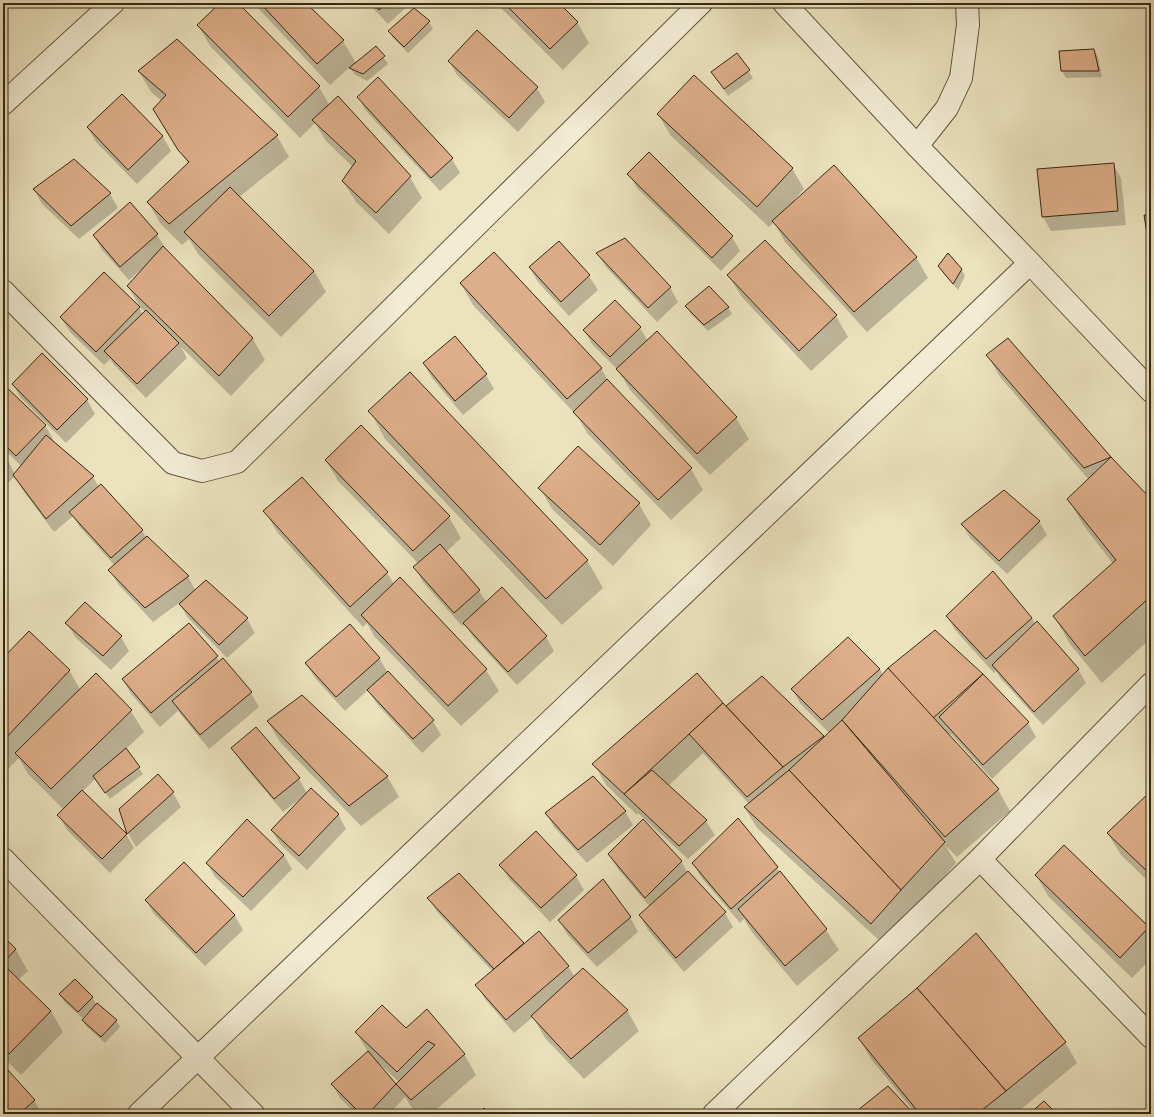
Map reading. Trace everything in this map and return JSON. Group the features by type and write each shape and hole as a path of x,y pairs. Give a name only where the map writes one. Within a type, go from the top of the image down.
{"street":[{"path":"3,104 113,3"},
{"path":"3,291 173,463 202,471 237,462 701,3"},
{"path":"784,3 917,146 1151,391"},
{"path":"917,146 947,108 961,78 968,25 967,3"},
{"path":"139,1114 1030,263"},
{"path":"714,1114 980,859 1151,684"},
{"path":"3,859 254,1114"},
{"path":"980,859 1151,1037"}],"building":[{"path":"220,3 238,3 320,86 288,117 197,25"},
{"path":"260,3 306,3 344,40 317,64"},
{"path":"372,3 387,3 379,10"},
{"path":"504,3 559,3 578,22 550,49"},
{"path":"414,8 430,21 404,47 388,31"},
{"path":"477,30 538,87 509,118 448,61"},
{"path":"177,39 278,135 169,224 147,202 189,162 178,150 153,109 166,95 138,71"},
{"path":"376,46 385,56 363,74 349,68"},
{"path":"1094,49 1099,71 1061,71 1059,51"},
{"path":"737,53 750,70 724,89 711,72"},
{"path":"694,75 793,168 757,207 657,114"},
{"path":"378,77 453,158 431,178 357,97"},
{"path":"122,94 163,136 128,170 87,127"},
{"path":"338,96 411,176 376,213 342,181 356,161 312,120"},
{"path":"649,152 733,236 712,258 627,174"},
{"path":"74,159 111,193 71,226 33,189"},
{"path":"1114,163 1118,211 1042,217 1037,169"},
{"path":"834,165 917,257 854,312 772,221"},
{"path":"230,187 314,271 269,316 184,232"},
{"path":"130,202 158,234 120,267 93,235"},
{"path":"1144,215 1151,215 1151,259"},
{"path":"625,238 671,287 648,308 596,253"},
{"path":"765,240 837,315 799,351 727,275"},
{"path":"559,241 590,275 561,302 529,267"},
{"path":"163,246 253,338 219,376 127,286"},
{"path":"494,252 602,368 567,399 460,283"},
{"path":"948,253 962,269 953,284 938,266"},
{"path":"104,272 140,307 96,352 60,317"},
{"path":"709,286 729,307 704,325 685,306"},
{"path":"615,300 641,327 610,357 583,330"},
{"path":"146,310 179,343 137,384 104,351"},
{"path":"657,331 737,417 697,454 616,369"},
{"path":"455,336 487,374 455,401 423,363"},
{"path":"1008,338 1111,457 1084,468 986,355"},
{"path":"42,353 88,399 57,430 12,384"},
{"path":"410,372 588,560 546,599 368,411"},
{"path":"607,379 692,468 658,500 573,412"},
{"path":"3,384 46,425 16,456 3,443"},
{"path":"361,425 450,516 413,551 325,460"},
{"path":"46,435 94,476 46,519 13,475"},
{"path":"578,446 640,503 600,545 538,488"},
{"path":"3,455 8,461 3,466"},
{"path":"1111,457 1151,499 1151,596 1085,656 1053,616 1116,560 1067,499"},
{"path":"302,477 388,572 350,607 263,511"},
{"path":"101,484 143,530 111,558 69,512"},
{"path":"1004,490 1040,521 999,561 961,524"},
{"path":"147,536 189,576 145,608 108,570"},
{"path":"440,544 480,590 454,613 413,567"},
{"path":"993,571 1032,618 986,659 946,616"},
{"path":"400,577 487,669 448,706 361,615"},
{"path":"206,580 248,618 219,645 179,604"},
{"path":"502,587 547,636 508,672 463,623"},
{"path":"85,602 122,636 103,656 65,623"},
{"path":"1037,621 1079,669 1034,712 992,665"},
{"path":"189,623 218,656 151,713 122,679"},
{"path":"350,624 380,658 336,697 305,663"},
{"path":"935,630 983,674 932,719 888,668"},
{"path":"29,631 70,670 3,741 3,658"},
{"path":"848,637 880,669 822,720 791,689"},
{"path":"223,658 252,692 200,735 172,701"},
{"path":"888,668 999,789 945,837 842,720"},
{"path":"388,671 434,720 413,739 367,690"},
{"path":"96,673 132,710 51,789 15,753"},
{"path":"697,673 723,703 624,794 592,764"},
{"path":"983,674 1029,722 983,765 939,717"},
{"path":"762,676 824,736 783,767 726,706"},
{"path":"302,695 388,776 349,806 267,721"},
{"path":"723,703 783,767 747,797 689,734"},
{"path":"842,720 945,842 901,890 789,770"},
{"path":"256,727 300,778 274,799 231,748"},
{"path":"126,748 140,767 105,793 93,776"},
{"path":"652,770 707,820 679,846 624,794"},
{"path":"789,770 901,890 871,924 744,807"},
{"path":"158,774 174,792 127,834 119,809"},
{"path":"593,776 626,811 578,850 545,813"},
{"path":"311,788 339,814 299,856 271,830"},
{"path":"82,790 127,834 102,859 57,815"},
{"path":"1151,791 1151,875 1107,833"},
{"path":"738,818 778,867 731,909 692,863"},
{"path":"247,819 284,855 243,897 206,863"},
{"path":"643,819 682,861 645,898 608,854"},
{"path":"536,831 577,875 541,908 499,865"},
{"path":"1064,845 1149,927 1120,958 1035,875"},
{"path":"184,862 235,915 196,953 145,900"},
{"path":"688,871 726,912 676,958 639,915"},
{"path":"780,871 827,929 785,966 738,909"},
{"path":"459,873 524,943 494,969 427,898"},
{"path":"603,879 631,917 588,953 558,920"},
{"path":"539,931 569,966 506,1020 475,985"},
{"path":"976,933 1066,1042 1006,1091 917,988"},
{"path":"3,936 16,949 3,963"},
{"path":"3,964 51,1011 9,1054 3,1049"},
{"path":"583,968 628,1010 571,1059 531,1016"},
{"path":"75,979 93,997 78,1012 59,994"},
{"path":"917,988 1006,1091 977,1114 920,1114 858,1038"},
{"path":"97,1003 117,1020 101,1037 82,1020"},
{"path":"382,1005 406,1028 427,1009 465,1054 411,1100 396,1084 435,1045 428,1041 397,1072 355,1032"},
{"path":"368,1051 396,1084 368,1114 361,1114 331,1084"},
{"path":"7,1069 35,1100 19,1114 12,1114 3,1104 3,1073"},
{"path":"888,1086 914,1114 853,1114"},
{"path":"1044,1101 1057,1114 1029,1114"},
{"path":"484,1108 490,1114 477,1114"}]}
